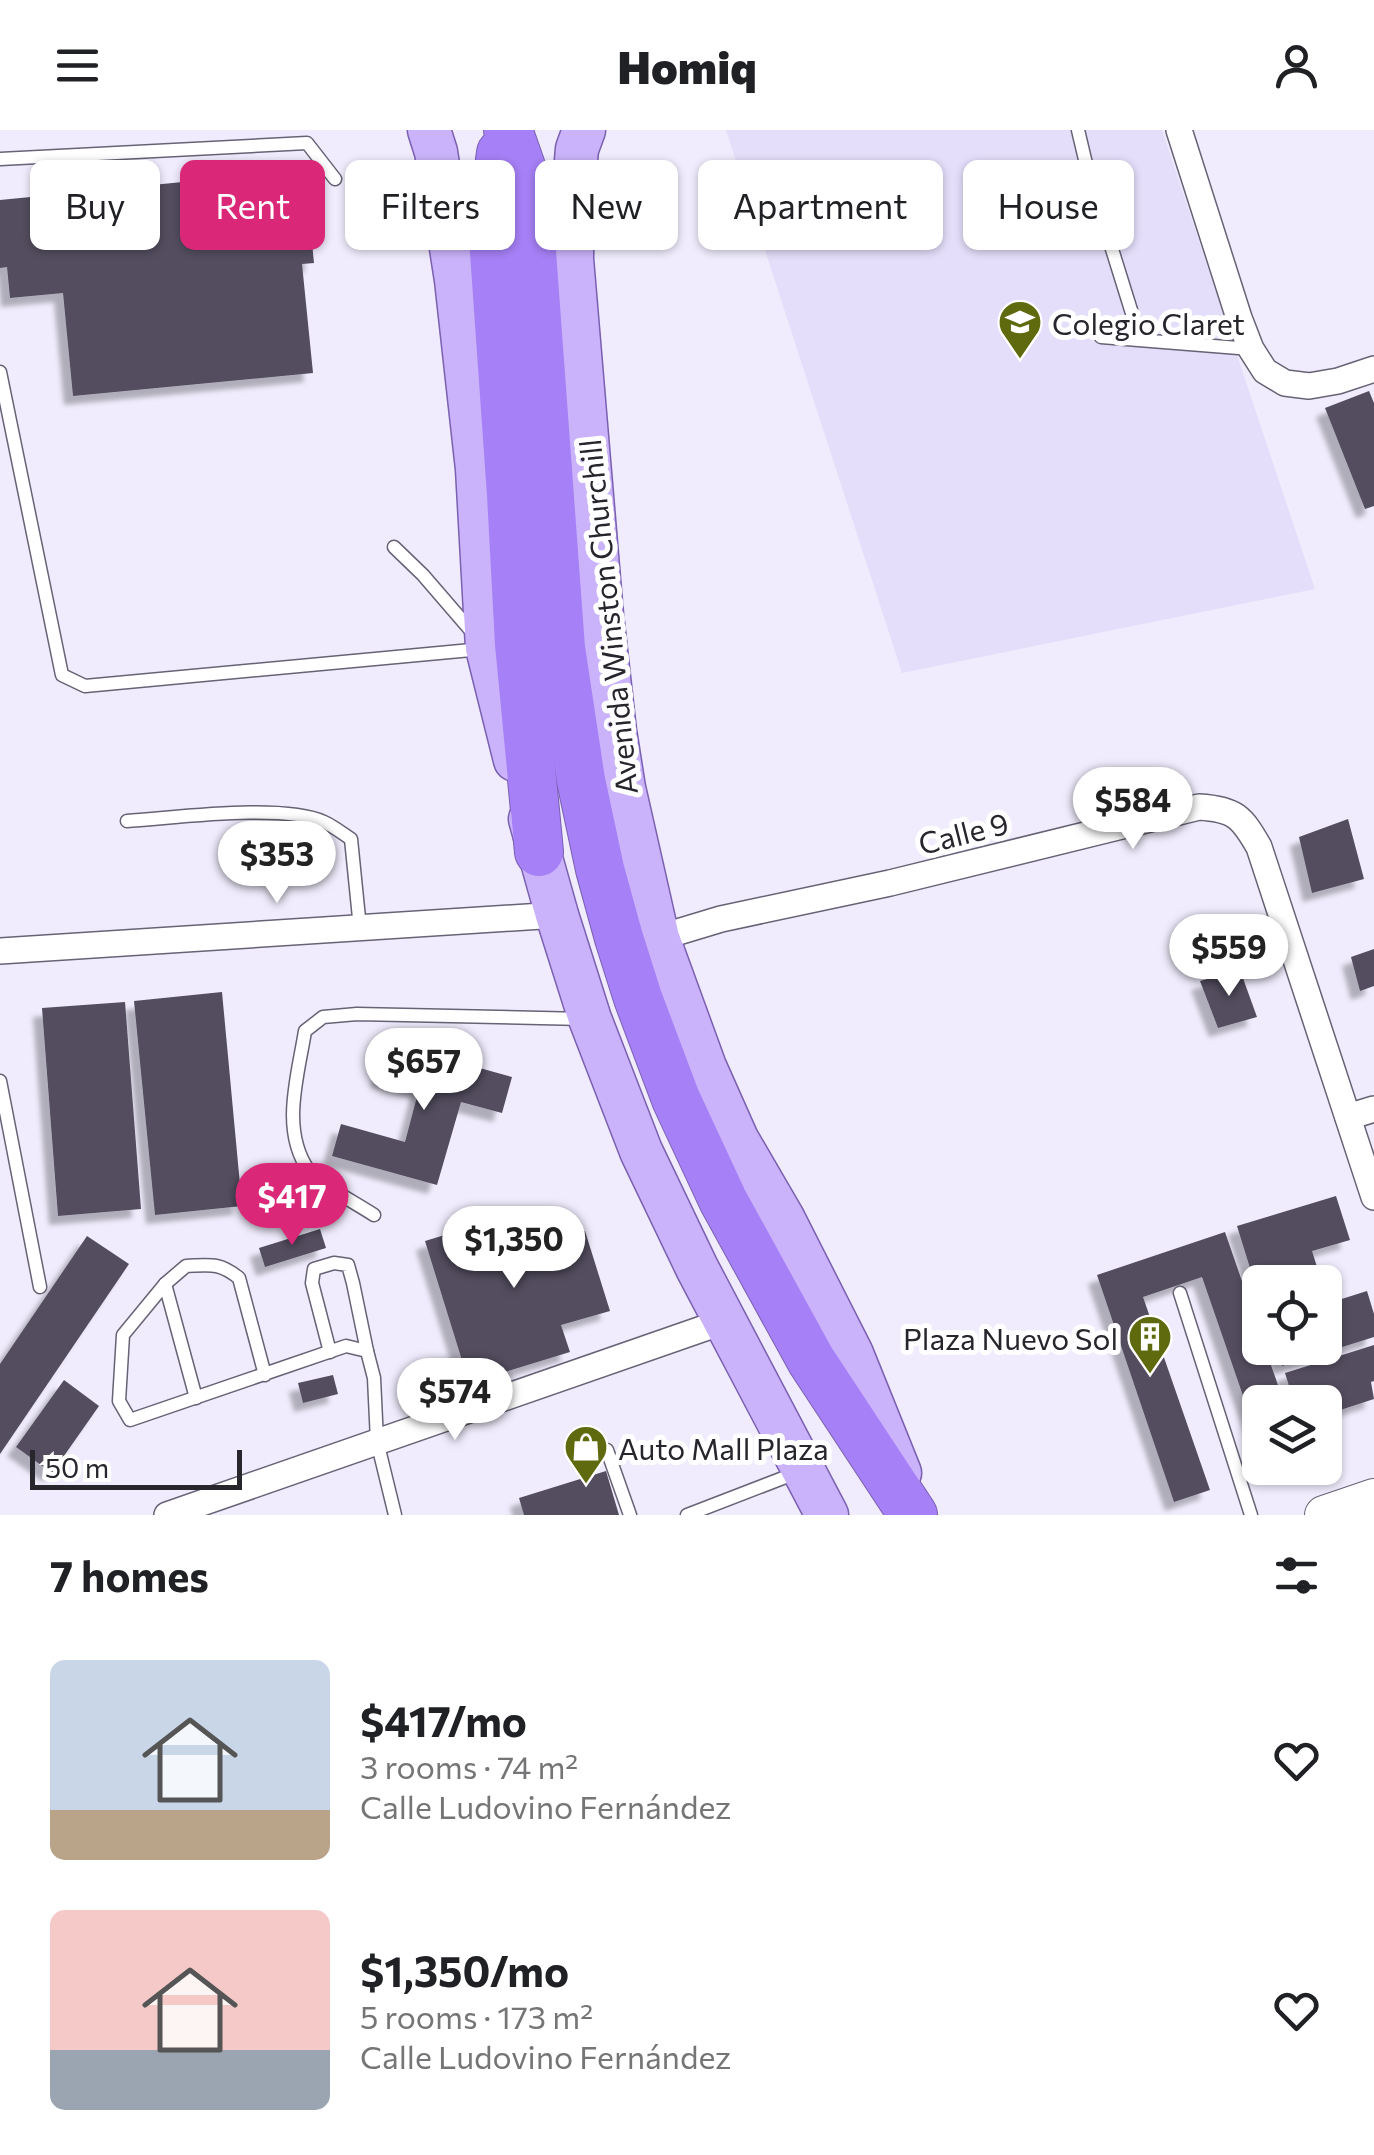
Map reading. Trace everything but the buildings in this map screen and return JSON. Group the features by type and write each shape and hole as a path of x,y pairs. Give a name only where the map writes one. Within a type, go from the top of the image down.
{"highway":[{"path":"508,130 496,189 493,238 518,644 539,852"},
{"path":"508,130 521,167 531,238 566,681 600,868 638,938 638,998 676,1099 723,1200 811,1360 915,1515"}],"main road":[{"name":"Avenida Winston Churchill","path":"581,132 572,196 572,260 602,614 638,938"},
{"path":"436,137 476,468 487,648 539,852 590,1019 641,1151 697,1268 827,1515"}],"street":[{"path":"1179,130 1238,318 1266,371 1285,384 1309,386 1374,369"},
{"name":"Calle 9","path":"638,938 890,883 1199,807 1222,808 1243,820 1259,847 1374,1197"},
{"path":"0,951 558,916"},
{"path":"1348,1117 1374,1109"},
{"path":"167,1515 725,1322"},
{"path":"1324,1515 1374,1498"}],"lane":[{"path":"1078,130 1140,338"},
{"path":"0,159 308,143 335,179"},
{"path":"1101,337 1251,349"},
{"path":"0,372 62,676 85,686 487,648"},
{"path":"394,547 487,648"},
{"path":"126,821 251,814 290,814 322,821 351,839 360,928"},
{"path":"374,1215 310,1174 298,1148 292,1118 305,1032 324,1017 357,1014 590,1019"},
{"path":"0,1081 40,1287"},
{"path":"330,1352 312,1283 314,1269 334,1262 348,1265 354,1283 374,1378 378,1441 395,1515"},
{"path":"266,1375 239,1278 214,1265 186,1266 124,1335 120,1400 130,1420 266,1375 346,1346 367,1351"},
{"path":"166,1284 196,1398"},
{"path":"1180,1293 1250,1515"},
{"path":"608,1450 630,1515"},
{"path":"687,1515 803,1470"}],"shaded area":[{"name":"Colegio Claret","path":"726,130 1162,130 1315,589 902,673 765,250 943,250 943,160 736,160"}],"place":[{"name":"Colegio Claret","path":"1020,360"},
{"name":"Plaza Nuevo Sol","path":"1150,1375"},
{"name":"Auto Mall Plaza","path":"586,1485"}]}
